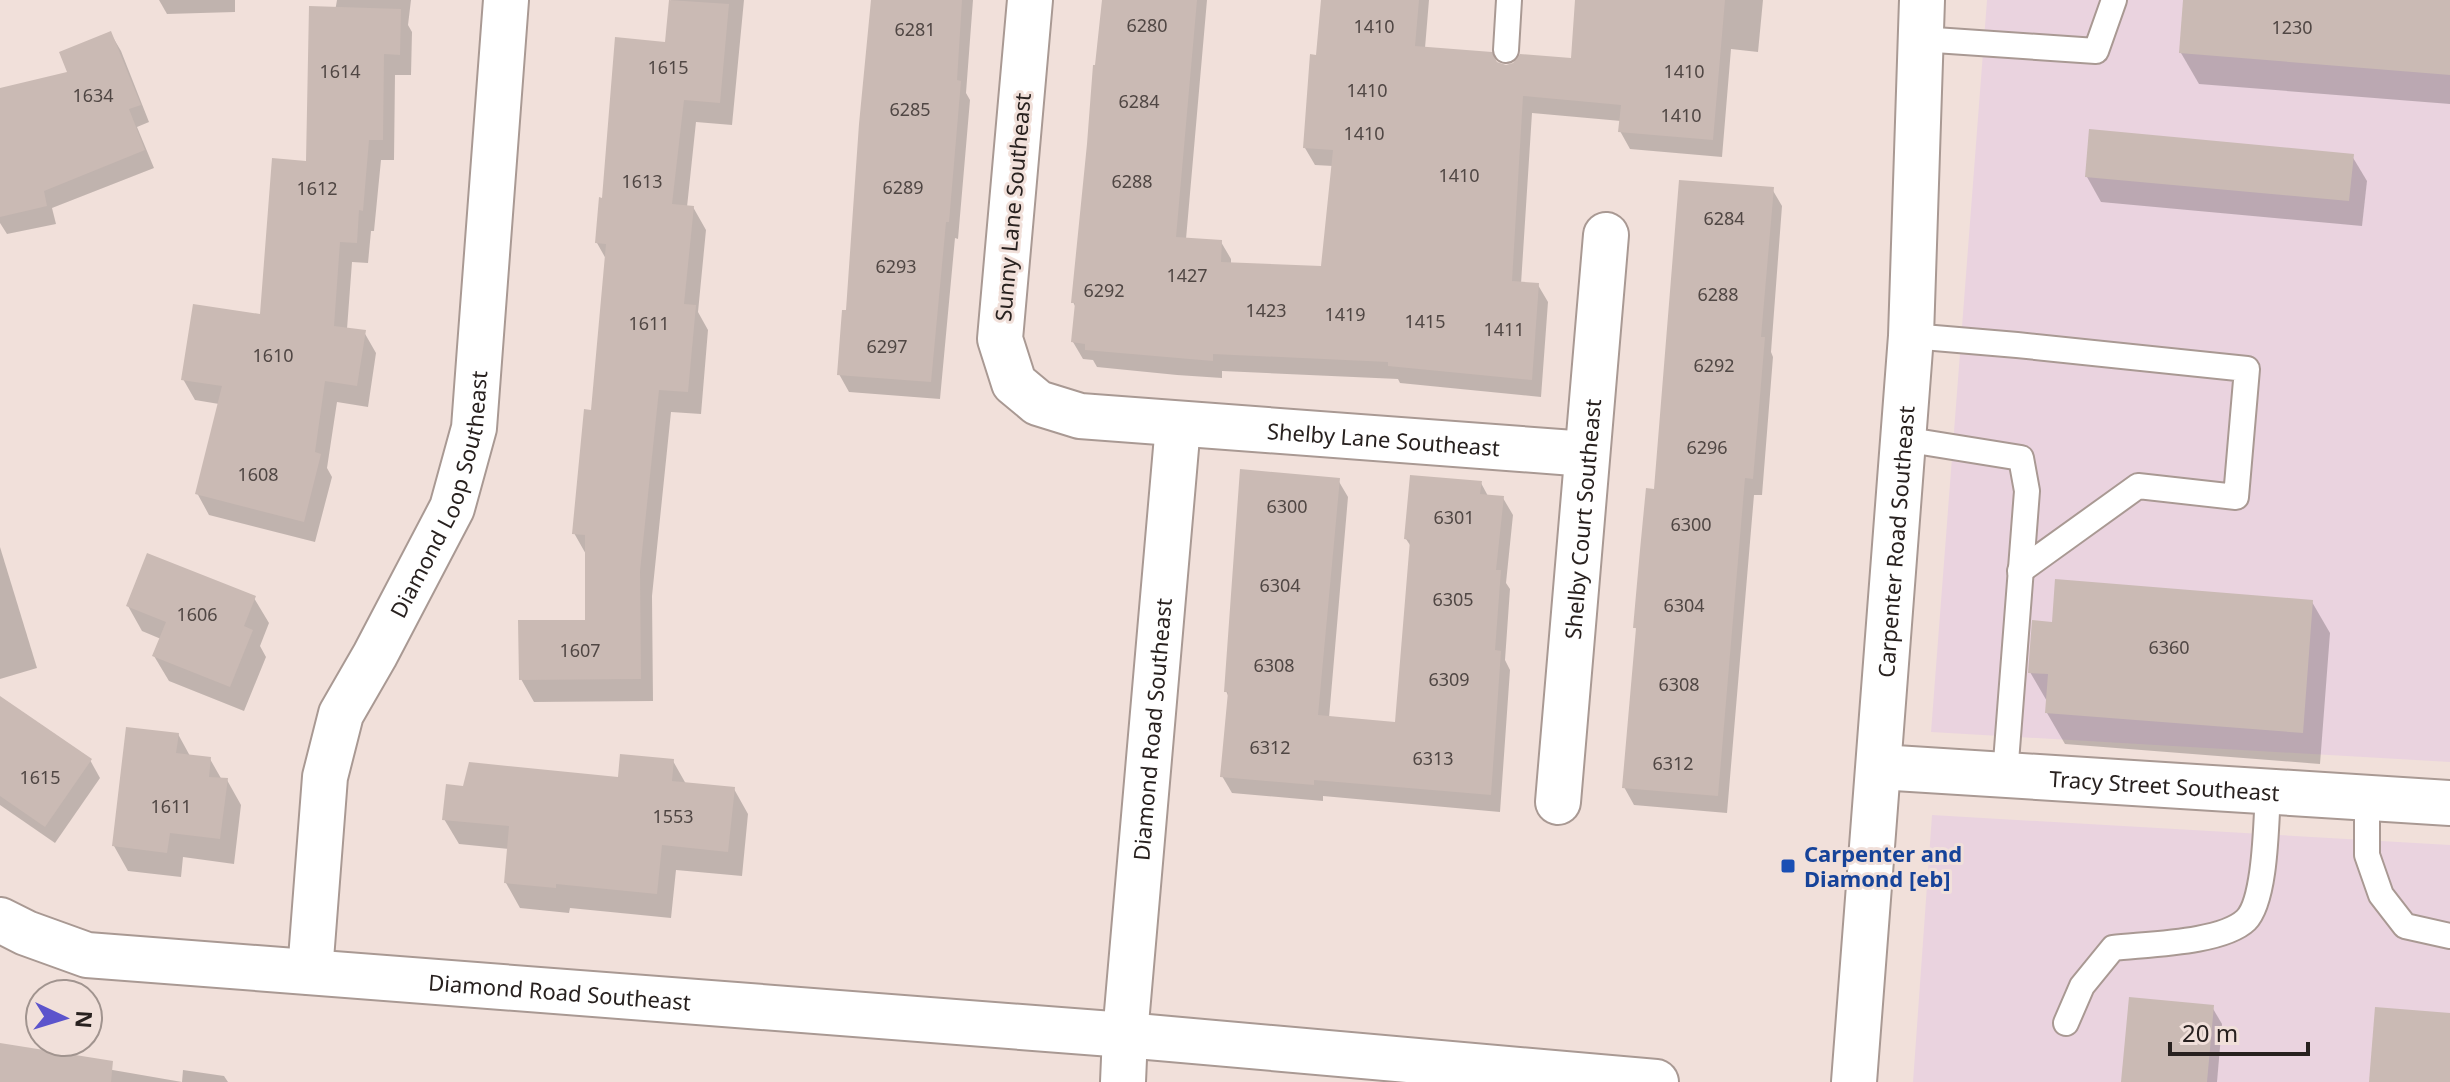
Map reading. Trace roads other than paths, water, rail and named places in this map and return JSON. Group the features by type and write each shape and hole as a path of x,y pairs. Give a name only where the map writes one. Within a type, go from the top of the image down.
{"street":[{"name":"Diamond Loop Southeast","path":"310,972 325,777 341,714 452,508 474,428 506,0"},
{"name":"Sunny Lane Southeast","path":"1030,0 1000,339 1014,383 1038,403 1080,416 1178,425"},
{"name":"Carpenter Road Southeast","path":"1854,1082 1911,336 1921,19"},
{"name":"Shelby Court Southeast","path":"1558,802 1606,235"},
{"name":"Diamond Road Southeast","path":"1123,1082 1178,425"},
{"name":"Shelby Lane Southeast","path":"1178,425 1587,454"},
{"name":"Tracy Street Southeast","path":"1879,767 2450,803"},
{"name":"Diamond Road Southeast","path":"0,920 87,955 1125,1035 1656,1082"}],"lane":[{"path":"1506,50 1509,0"},
{"path":"1921,19 2096,51 2114,0"},
{"path":"1911,336 2247,369 2236,497 2138,486 2020,571"},
{"path":"1903,439 2021,458 2027,491 2005,775"},
{"path":"2066,1023 2082,986 2113,948 2222,935 2247,919 2260,888 2268,792"},
{"path":"2367,798 2367,855 2381,895 2405,926 2450,936"}],"place":[{"name":"Carpenter and Diamond [eb]","path":"1788,866"}]}
